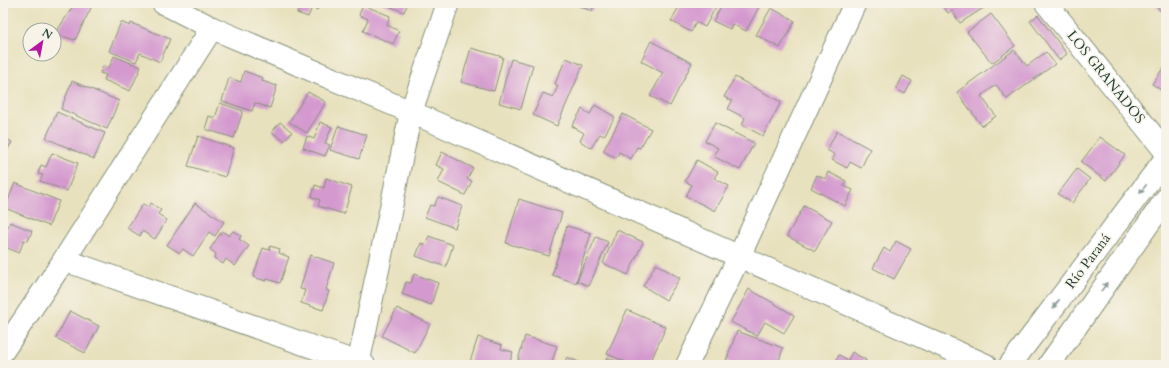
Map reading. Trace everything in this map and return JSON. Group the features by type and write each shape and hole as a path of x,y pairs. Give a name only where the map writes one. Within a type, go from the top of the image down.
{"street":[{"path":"163,3 212,28 411,112 986,365"},
{"path":"64,260 360,364 411,112 448,3"},
{"path":"687,365 739,257 855,3"},
{"name":"LOS GRANADOS","path":"1046,3 1166,152"},
{"path":"3,351 64,260 212,28"},
{"name":"Río Paraná","path":"1010,365 1166,158"},
{"name":"Río Paraná","path":"1049,365 1166,199"}],"building":[{"path":"75,3 93,4 75,40 62,36 62,23"},
{"path":"288,3 320,3 317,10 312,7 308,17 297,13 300,8"},
{"path":"381,3 408,3 404,12"},
{"path":"571,3 595,3 592,11"},
{"path":"681,3 718,3 705,27 696,22 691,32 671,21"},
{"path":"723,3 761,3 746,31 732,24 730,29 713,21"},
{"path":"941,3 983,3 985,7 960,23 952,11 948,13"},
{"path":"1155,3 1166,3 1166,7 1160,11"},
{"path":"363,5 390,16 387,25 399,31 393,44 363,31 368,19 359,15"},
{"path":"771,8 795,21 780,48 756,35"},
{"path":"991,14 1015,46 992,63 967,32"},
{"path":"1038,15 1067,54 1059,60 1030,21"},
{"path":"121,22 130,26 131,23 170,39 160,62 140,53 136,62 109,51"},
{"path":"651,41 692,63 670,106 650,96 663,73 641,61"},
{"path":"471,48 503,57 494,91 461,82"},
{"path":"1014,50 1027,66 1046,52 1055,64 1007,99 996,85 981,96 996,116 982,126 957,92"},
{"path":"114,56 141,67 130,91 104,80 106,75 100,73 103,66 109,68"},
{"path":"566,58 583,65 557,126 533,115 543,93 553,97 558,86 555,84"},
{"path":"511,59 533,65 521,109 499,103"},
{"path":"1166,64 1166,93 1152,84"},
{"path":"244,71 263,78 262,81 277,86 270,108 255,103 252,111 222,101 229,78 241,82"},
{"path":"903,76 912,81 905,94 896,89"},
{"path":"735,77 781,102 763,136 742,125 745,118 728,109 732,101 724,97"},
{"path":"72,81 119,101 107,129 61,109"},
{"path":"308,92 326,102 307,133 289,122"},
{"path":"220,103 243,111 234,138 205,129 209,116 215,118"},
{"path":"595,105 615,117 604,136 600,134 591,148 580,141 584,133 572,126 582,109 590,114"},
{"path":"57,112 105,133 94,159 46,138"},
{"path":"623,114 651,129 640,148 637,147 631,159 619,152 616,158 603,151"},
{"path":"280,122 292,132 284,141 272,132"},
{"path":"320,122 332,127 325,143 330,145 325,156 303,148 307,136 314,139"},
{"path":"715,123 754,143 740,170 713,156 718,148 705,141"},
{"path":"338,126 367,135 359,159 330,150"},
{"path":"837,131 870,149 861,168 850,162 847,168 832,160 835,155 827,150"},
{"path":"198,136 234,148 225,177 188,166"},
{"path":"3,137 12,142 3,157"},
{"path":"1100,137 1125,155 1106,181 1081,162"},
{"path":"442,152 473,168 467,179 472,181 465,195 438,182 444,169 436,165"},
{"path":"52,153 78,163 67,191 40,181 43,175 38,174 41,165 46,167"},
{"path":"697,160 718,172 714,178 729,186 715,211 686,196 692,185 685,181"},
{"path":"1077,169 1090,179 1072,203 1058,194"},
{"path":"828,172 846,181 844,186 853,190 845,206 811,188 817,175 825,179"},
{"path":"326,178 352,187 344,214 318,206 320,200 312,197 315,185 324,188"},
{"path":"15,183 59,201 49,226 5,208"},
{"path":"3,193 8,196 3,209"},
{"path":"438,197 462,206 455,228 425,217 430,205 434,206"},
{"path":"519,199 562,213 549,256 506,243"},
{"path":"151,203 161,210 158,214 167,220 155,239 142,231 140,236 127,228 143,204 148,207"},
{"path":"195,203 224,222 215,236 209,232 193,256 183,249 180,253 167,245"},
{"path":"804,206 832,221 815,251 787,236"},
{"path":"10,222 32,231 28,241 24,240 19,253 3,246 3,231 6,232"},
{"path":"567,226 591,233 576,283 552,275"},
{"path":"617,230 643,242 628,275 603,263"},
{"path":"222,231 229,236 233,231 241,236 239,239 249,246 235,266 226,259 223,264 214,258 216,254 210,249"},
{"path":"429,236 453,245 446,267 416,256 421,243 425,245"},
{"path":"596,237 608,242 589,286 577,281"},
{"path":"896,241 911,249 894,279 873,268 884,248 890,252"},
{"path":"270,246 280,249 279,253 289,257 280,283 253,277 263,248 269,250"},
{"path":"310,255 334,263 326,290 329,291 323,310 301,303 305,290 300,289"},
{"path":"656,264 680,278 666,300 643,286"},
{"path":"414,274 438,283 431,305 402,294 406,282 411,283"},
{"path":"749,289 794,315 784,333 765,322 757,336 731,322"},
{"path":"397,308 430,324 415,353 382,336"},
{"path":"627,310 666,327 649,365 633,365 607,354"},
{"path":"70,311 99,326 85,353 56,338"},
{"path":"737,331 783,348 778,364 772,361 771,365 736,365 726,361"},
{"path":"525,336 557,346 551,365 521,365 522,361 518,360"},
{"path":"478,337 502,345 501,349 513,352 509,365 469,365"},
{"path":"852,352 866,360 864,365 834,365 839,355 848,360"},
{"path":"567,357 586,365 564,365"},
{"path":"607,357 624,365 604,365"}]}
